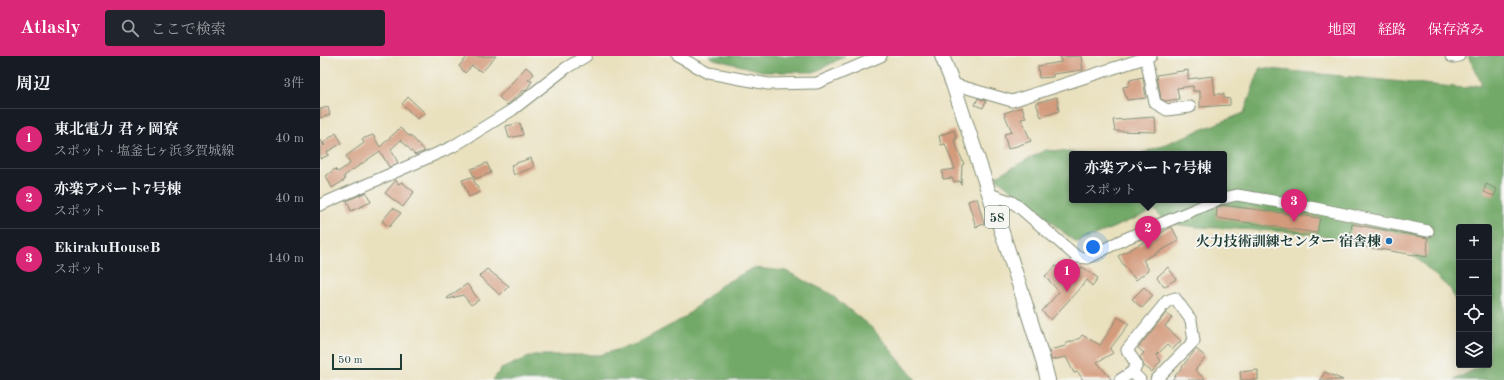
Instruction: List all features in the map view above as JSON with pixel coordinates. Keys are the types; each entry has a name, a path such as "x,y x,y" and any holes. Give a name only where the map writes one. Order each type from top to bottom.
{"main road":[{"name":"58","path":"942,56 953,84 1040,349 1048,380"}],"street":[{"path":"320,205 452,147 512,110 566,68 586,56"},
{"path":"677,56 709,73 768,84 817,83 882,56"},
{"path":"1452,56 1459,56"},
{"path":"953,84 1012,101 1149,57 1155,103 1167,110 1190,107"},
{"path":"989,194 1012,202 1077,257 1082,258 1088,258 1120,242 1210,203"},
{"path":"1227,197 1237,195 1315,208 1428,231"},
{"path":"1120,380 1136,376 1137,365 1127,350 1167,301 1175,298 1191,320 1194,341 1156,380"}],"green space":[{"path":"709,56 845,56 815,72 766,72 714,59"},
{"path":"1468,56 1504,56 1504,380 1454,380 1477,368 1492,368 1492,224 1456,224 1456,302 1451,290 1408,250 1295,232 1198,227 1164,223 1155,210 1077,243 995,177 1045,150 1069,152 1069,203 1227,203 1227,151 1148,151 1244,113 1260,68 1464,88 1482,84"},
{"path":"753,268 786,271 829,293 873,329 916,380 493,380 501,369 534,355 600,355 636,344 684,318 720,286"}],"building":[{"path":"468,56 496,56 482,72 472,66 465,73 459,66"},
{"path":"1081,56 1083,70 1053,74 1053,77 1039,78 1038,66 1061,62 1060,57"},
{"path":"526,67 534,74 528,80 532,81 526,91 524,90 507,105 499,97"},
{"path":"1188,70 1188,79 1213,76 1215,94 1224,94 1224,98 1230,99 1230,105 1200,107 1200,91 1193,91 1193,86 1177,88 1179,99 1165,101 1161,99 1157,75"},
{"path":"1143,77 1146,98 1127,100 1123,87 1128,86 1130,80"},
{"path":"408,97 425,113 417,119 402,104"},
{"path":"1057,97 1059,111 1041,117 1036,103"},
{"path":"978,98 986,101 983,108 975,105"},
{"path":"328,107 330,115 320,118 320,109"},
{"path":"1022,107 1026,118 1021,119 1031,141 1008,149 1004,134 1012,132 1004,113"},
{"path":"1155,117 1156,132 1115,131 1113,120"},
{"path":"520,123 523,135 509,138 506,126"},
{"path":"400,128 409,136 410,135 425,151 415,155 401,140 391,149 398,163 389,167 380,151 344,176 345,180 332,188 326,176 335,169 338,172 350,164 346,156 364,143 362,139 373,135 380,147"},
{"path":"954,130 957,139 954,140 964,164 962,165 961,185 960,181 954,182 952,178 943,179 942,171 955,169 945,144 941,145 939,136"},
{"path":"336,133 342,143 327,152 329,155 320,159 320,140 324,146 325,145 323,143"},
{"path":"531,158 534,167 514,175 511,165"},
{"path":"487,163 491,173 475,179 471,169"},
{"path":"472,177 480,192 469,197 462,180"},
{"path":"396,180 398,184 402,182 414,192 403,207 385,193"},
{"path":"1486,184 1497,189 1494,196 1484,192"},
{"path":"366,192 371,202 351,211 347,201"},
{"path":"977,198 984,224 976,227 968,201"},
{"path":"1222,205 1320,218 1317,233 1216,218 1217,208"},
{"path":"393,208 401,213 389,227 382,221"},
{"name":"火力技術訓練センター 宿舎棟","path":"1352,224 1428,238 1427,257 1349,244"},
{"path":"1172,227 1179,241 1143,260 1149,270 1136,280 1126,269 1118,256"},
{"path":"1056,266 1071,279 1082,267 1098,278 1092,286 1087,280 1051,320 1042,311 1059,292 1045,276"},
{"path":"1168,267 1176,279 1164,287 1157,277"},
{"path":"487,269 509,286 500,295 479,276"},
{"path":"467,284 479,300 471,305 463,295 447,298"},
{"path":"1144,287 1153,296 1142,308 1132,299"},
{"path":"1166,313 1172,318 1165,326 1181,341 1172,350 1167,345 1157,355 1161,361 1152,372 1144,366 1140,357 1144,353 1138,348"},
{"path":"1118,317 1129,324 1110,349 1113,353 1097,362 1112,380 1083,380 1078,372 1074,373 1066,357 1051,360 1049,350 1066,346 1065,344 1080,338 1082,335 1100,345"},
{"path":"1196,349 1206,357 1195,370 1206,380 1172,380"},
{"path":"1258,370 1258,380 1241,380 1240,372"},
{"path":"1325,372 1343,380 1320,380"}],"place":[{"name":"EkirakuHouseB","path":"1294,222"},
{"name":"火力技術訓練センター 宿舎棟","path":"1389,241"},
{"name":"亦楽アパート7号棟","path":"1148,249"},
{"name":"東北電力 君ヶ岡寮","path":"1067,292"}]}
